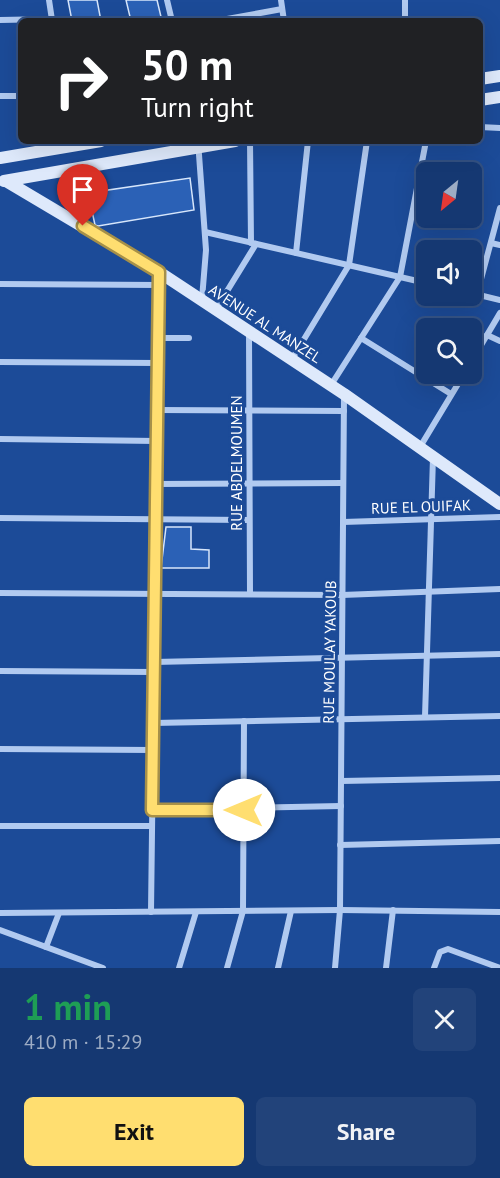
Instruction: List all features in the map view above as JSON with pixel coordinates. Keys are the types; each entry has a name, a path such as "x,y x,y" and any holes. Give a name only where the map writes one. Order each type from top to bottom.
{"street":[{"path":"49,0 52,18"},
{"path":"167,0 171,18"},
{"path":"281,0 284,18"},
{"path":"405,0 405,18"},
{"path":"232,18 282,9"},
{"path":"0,20 18,20"},
{"path":"483,79 500,76"},
{"path":"0,96 18,96"},
{"path":"483,100 500,97"},
{"path":"483,127 500,128"},
{"path":"0,158 69,144"},
{"path":"3,181 198,144 206,267 202,300"},
{"path":"215,309 253,243 250,144"},
{"path":"296,253 308,144"},
{"path":"291,359 350,265 367,144"},
{"path":"331,385 400,277 425,144"},
{"name":"AVENUE AL MANZEL","path":"3,181 159,278 202,300 331,385 500,504"},
{"path":"482,268 500,208"},
{"path":"205,232 416,281"},
{"path":"490,243 500,246"},
{"path":"0,284 159,278 151,912"},
{"path":"482,296 500,300"},
{"path":"482,343 500,313"},
{"name":"RUE ABDELMOUMEN","path":"249,331 250,594"},
{"path":"487,335 500,341"},
{"path":"158,338 189,338"},
{"path":"361,338 451,394"},
{"path":"0,362 158,363"},
{"path":"420,447 458,384"},
{"name":"RUE MOULAY YAKOUB","path":"335,968 340,910 344,394"},
{"path":"157,410 344,411"},
{"path":"0,440 157,441"},
{"path":"425,717 433,456"},
{"path":"156,484 343,483"},
{"name":"RUE EL OUIFAK","path":"343,522 500,517"},
{"path":"0,518 249,520"},
{"path":"0,593 342,595 500,590"},
{"path":"154,662 500,654"},
{"path":"0,671 154,672"},
{"path":"153,723 500,716"},
{"path":"227,968 243,911 244,721"},
{"path":"0,749 153,750"},
{"path":"341,781 500,778"},
{"path":"152,810 244,810 341,806"},
{"path":"0,826 152,826"},
{"path":"340,845 500,841"},
{"path":"0,913 340,910 500,912"},
{"path":"386,968 393,910"},
{"path":"278,968 291,911"},
{"path":"178,968 196,912"},
{"path":"46,947 59,913"},
{"path":"0,930 103,968"},
{"path":"434,968 440,952 448,949 500,968"}],"building":[{"path":"68,0 97,0 100,18 71,18"},
{"path":"126,0 157,0 161,18 130,18"},
{"path":"190,178 194,210 95,225 88,193"},
{"path":"166,527 191,527 191,549 209,550 209,568 161,568"}],"route":[{"path":"83,226 159,272 152,810 244,810"}]}
